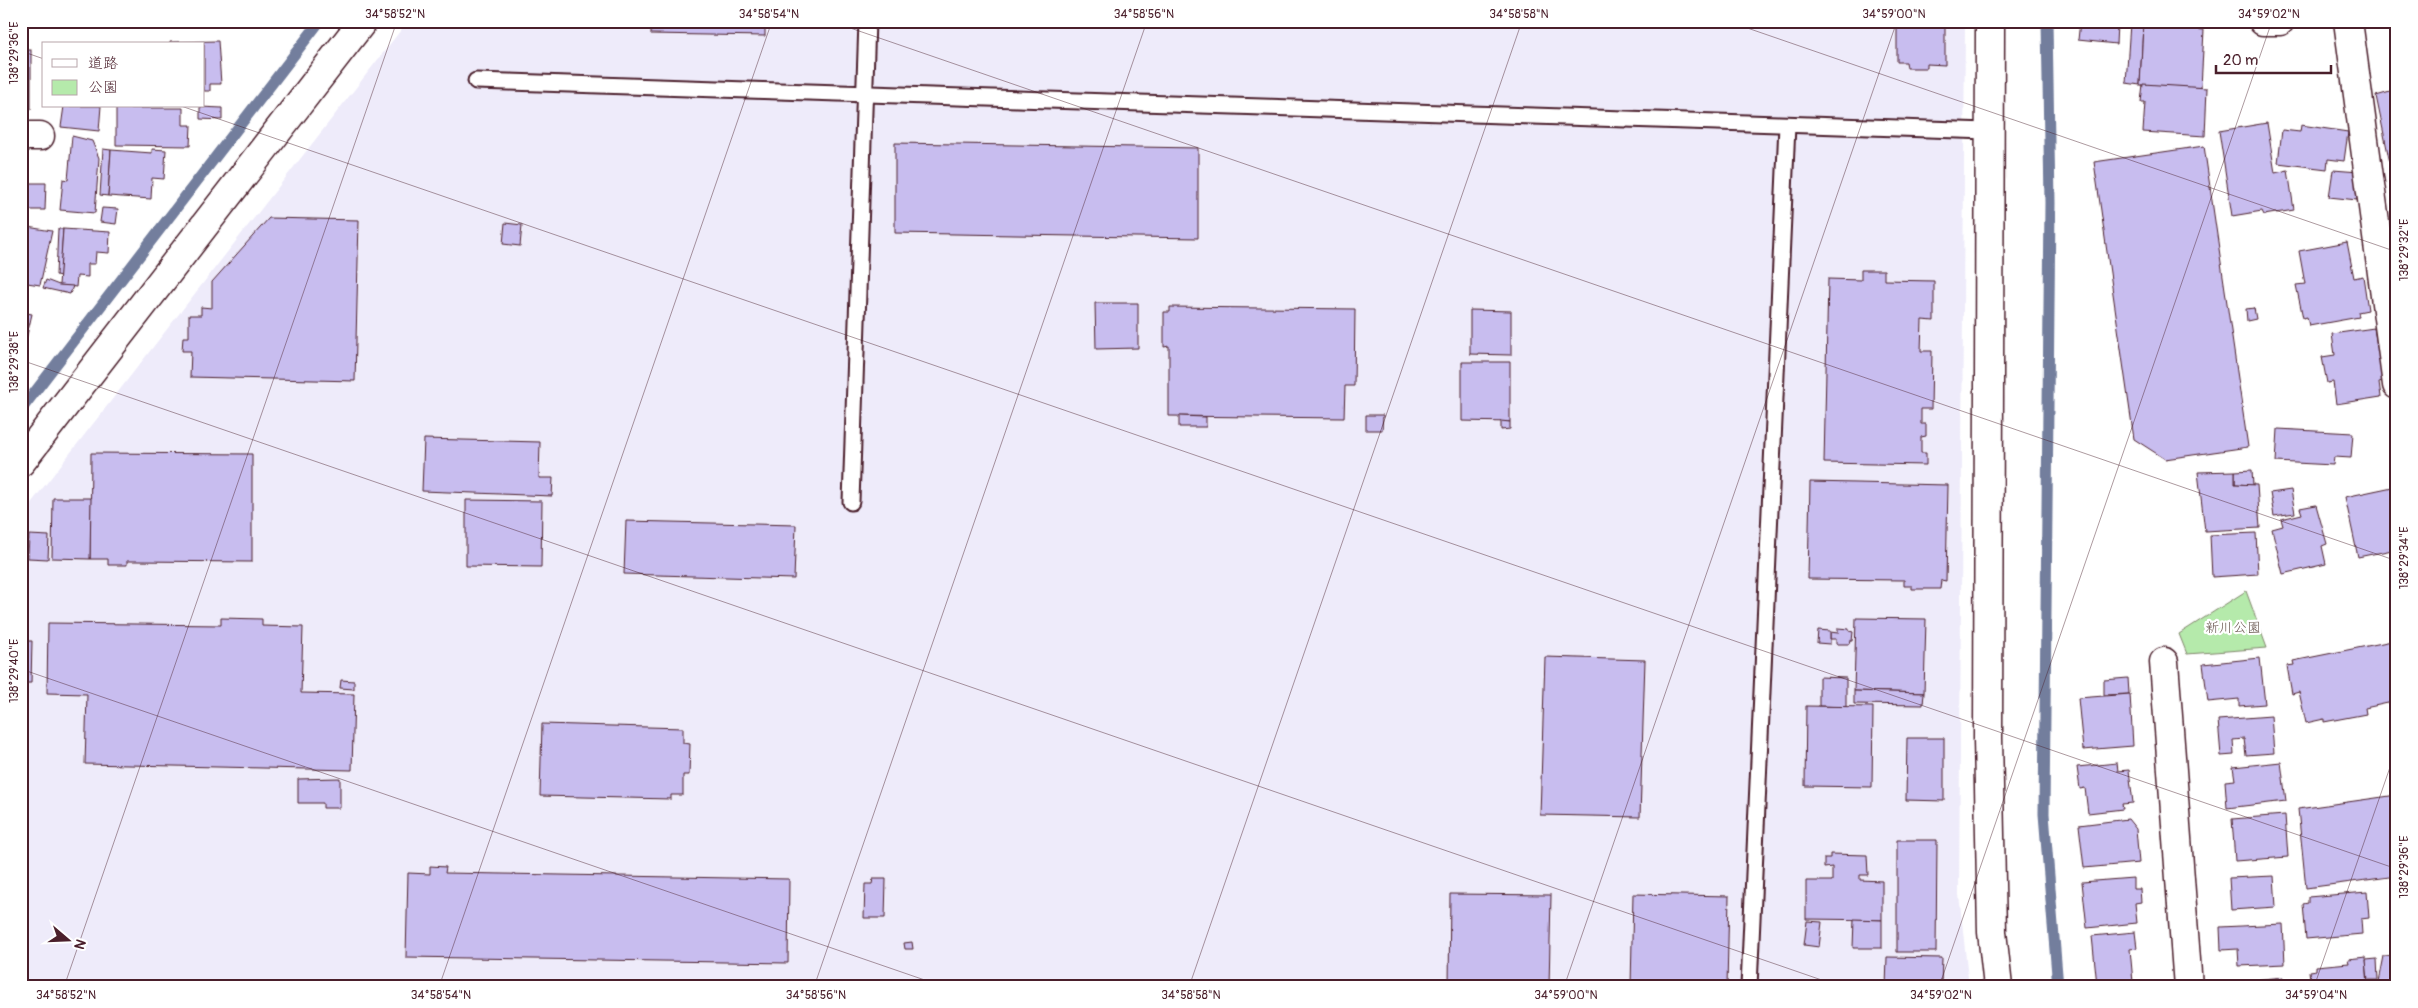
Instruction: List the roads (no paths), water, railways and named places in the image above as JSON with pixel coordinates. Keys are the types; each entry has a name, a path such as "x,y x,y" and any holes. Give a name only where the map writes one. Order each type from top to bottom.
{"street":[{"path":"21,462 363,21"},
{"path":"1990,21 1988,131 1988,738 1992,932 1998,987"},
{"path":"2263,21 2280,21"},
{"path":"2348,21 2397,385"},
{"path":"2164,662 2188,987"}],"lane":[{"path":"851,502 867,21"},
{"path":"476,81 1988,131"},
{"path":"1749,987 1787,125"}],"waterway":[{"path":"21,410 320,21"},
{"path":"2047,21 2050,203 2044,814 2058,987"}],"park label":[{"name":"新川公園","path":"2233,627"}]}
